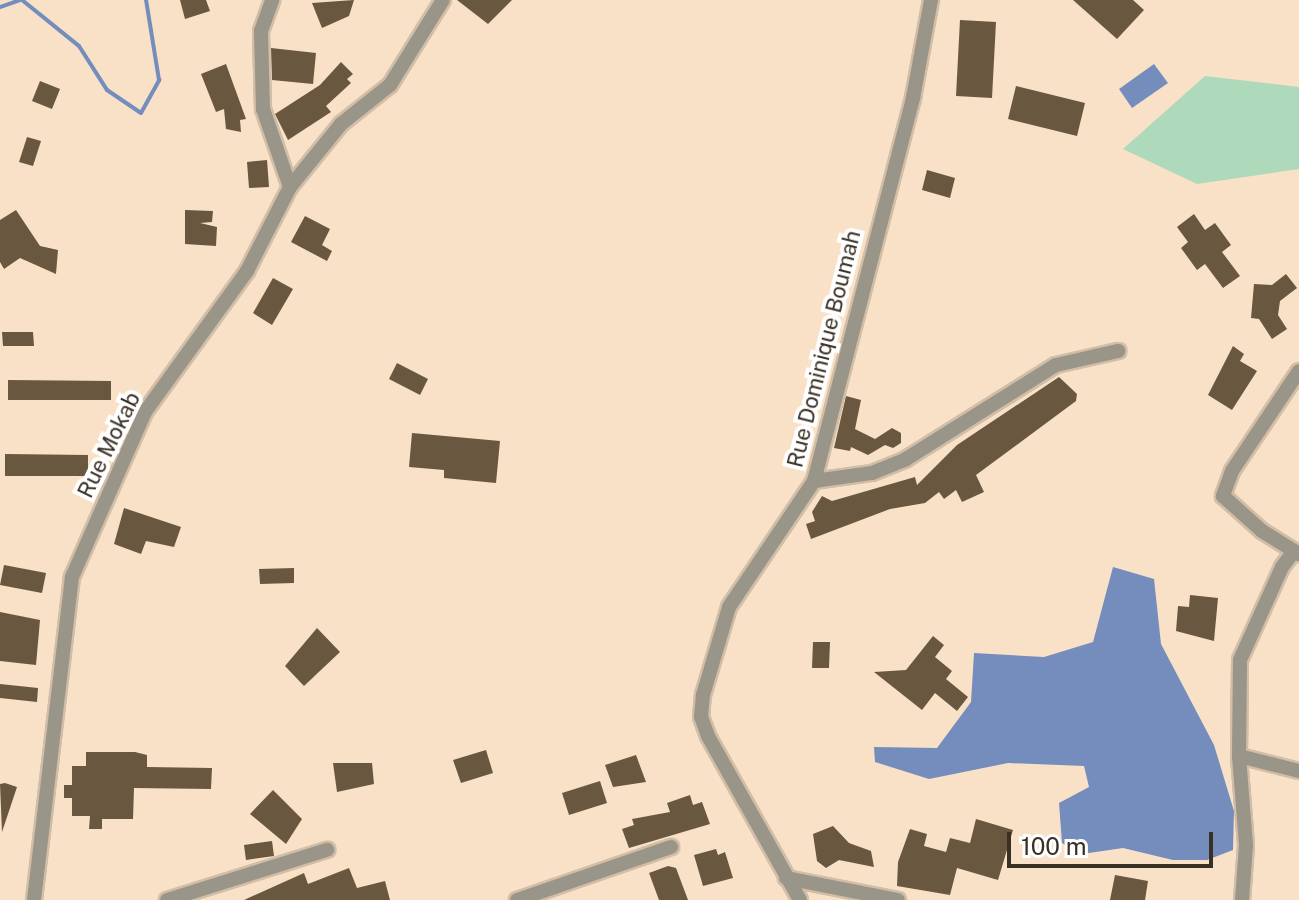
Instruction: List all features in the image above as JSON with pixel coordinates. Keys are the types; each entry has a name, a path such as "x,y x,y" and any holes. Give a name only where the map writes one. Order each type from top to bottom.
{"street":[{"path":"272,0 261,31 263,109 290,187"},
{"name":"Rue Mokab","path":"34,900 72,577 145,412 247,271 290,187 341,124 390,85 443,0"},
{"name":"Rue Dominique Boumah","path":"800,900 701,717 705,680 729,607 814,481 913,98 931,0"},
{"path":"814,481 872,473 906,459 1056,365 1118,351"},
{"path":"1242,900 1246,845 1239,756 1240,660 1282,567 1297,552 1225,504 1223,496 1232,471 1299,371"},
{"path":"1239,756 1299,771"},
{"path":"517,900 671,847"},
{"path":"167,900 327,850"},
{"path":"786,878 898,900"}],"green space":[{"path":"1205,76 1299,87 1299,169 1197,184 1123,149"}],"water":[{"path":"1154,64 1168,83 1132,108 1119,89"},
{"path":"1113,567 1154,579 1161,644 1214,745 1234,811 1233,850 1207,860 1173,860 1123,848 1082,854 1062,843 1059,803 1089,787 1084,766 1008,763 929,779 875,762 874,747 937,748 971,702 974,653 1044,657 1093,642"}],"building":[{"path":"180,0 206,0 210,11 185,19"},
{"path":"354,0 349,16 322,28 312,3"},
{"path":"457,0 512,0 488,24"},
{"path":"1073,0 1133,0 1144,10 1117,39"},
{"path":"960,20 996,22 992,98 956,96"},
{"path":"271,48 316,53 313,84 272,80"},
{"path":"341,62 353,74 347,79 351,83 326,106 331,112 288,140 275,114 320,85"},
{"path":"226,64 246,119 240,120 241,132 226,129 224,109 216,112 201,74"},
{"path":"40,81 60,89 52,109 32,101"},
{"path":"1016,86 1085,103 1077,136 1008,119"},
{"path":"27,137 41,141 33,166 19,162"},
{"path":"267,160 269,187 249,188 247,162"},
{"path":"927,170 955,178 950,198 922,190"},
{"path":"16,210 40,246 58,250 56,274 20,258 4,269 0,262 0,220"},
{"path":"185,210 213,211 212,222 200,223 217,227 216,246 185,244"},
{"path":"1194,214 1205,230 1215,223 1231,245 1222,252 1240,276 1223,288 1205,264 1197,270 1181,248 1188,242 1177,227"},
{"path":"305,216 330,229 322,245 332,251 327,261 291,242"},
{"path":"1286,274 1297,288 1280,301 1278,315 1287,329 1272,339 1259,319 1251,318 1254,284 1272,285"},
{"path":"273,278 293,289 272,325 253,313"},
{"path":"2,332 33,332 34,346 3,346"},
{"path":"1233,346 1244,354 1240,361 1257,371 1232,410 1208,395"},
{"path":"397,363 428,379 420,395 389,379"},
{"path":"1059,377 1077,394 1076,401 976,475 984,492 962,502 956,490 944,499 939,492 925,503 890,509 811,539 806,524 815,521 812,512 822,496 832,501 915,477 917,485 957,445"},
{"path":"8,380 111,381 111,400 8,400"},
{"path":"846,396 861,400 855,429 875,439 892,428 901,433 901,443 893,448 885,445 868,455 851,447 850,451 834,448"},
{"path":"412,433 500,441 496,483 444,478 444,470 409,467"},
{"path":"5,454 88,455 88,476 5,476"},
{"path":"124,508 181,527 174,547 146,541 141,554 114,544"},
{"path":"4,565 46,573 42,593 0,585"},
{"path":"294,568 294,583 260,584 259,569"},
{"path":"1190,595 1218,598 1214,641 1176,631 1178,606 1189,607"},
{"path":"0,612 40,620 36,665 0,661"},
{"path":"317,628 340,652 304,686 285,666"},
{"path":"933,636 944,645 935,657 952,671 946,679 968,697 957,711 935,693 922,710 874,672 906,670"},
{"path":"813,642 830,642 829,668 812,668"},
{"path":"0,684 38,688 37,702 0,698"},
{"path":"486,750 493,773 461,783 453,760"},
{"path":"86,752 135,752 147,755 147,767 212,768 211,789 134,788 133,819 102,819 102,829 89,829 90,816 72,816 72,798 64,798 64,785 72,785 72,766 86,766"},
{"path":"636,755 646,782 613,787 605,765"},
{"path":"333,763 372,763 374,784 337,792"},
{"path":"600,781 607,803 569,815 562,793"},
{"path":"0,784 17,787 2,832"},
{"path":"273,790 302,819 286,844 250,814"},
{"path":"690,795 693,805 702,802 710,824 629,848 622,829 634,825 632,819 670,812 667,803"},
{"path":"976,819 1013,830 998,880 957,868 950,895 897,886 898,862 910,829 927,834 924,846 946,852 950,838 970,843"},
{"path":"833,826 849,843 871,851 874,867 839,860 826,868 817,861 813,834"},
{"path":"272,841 274,856 246,860 244,845"},
{"path":"716,849 718,855 725,852 733,878 703,886 694,855"},
{"path":"668,866 676,868 688,900 659,900 649,873"},
{"path":"349,868 357,888 385,881 390,900 244,900 304,873 308,884"},
{"path":"1115,875 1148,881 1145,900 1110,900"}],"waterway":[{"path":"0,7 20,0"},
{"path":"22,0 79,46 107,90 141,113 159,80 146,0"}]}
